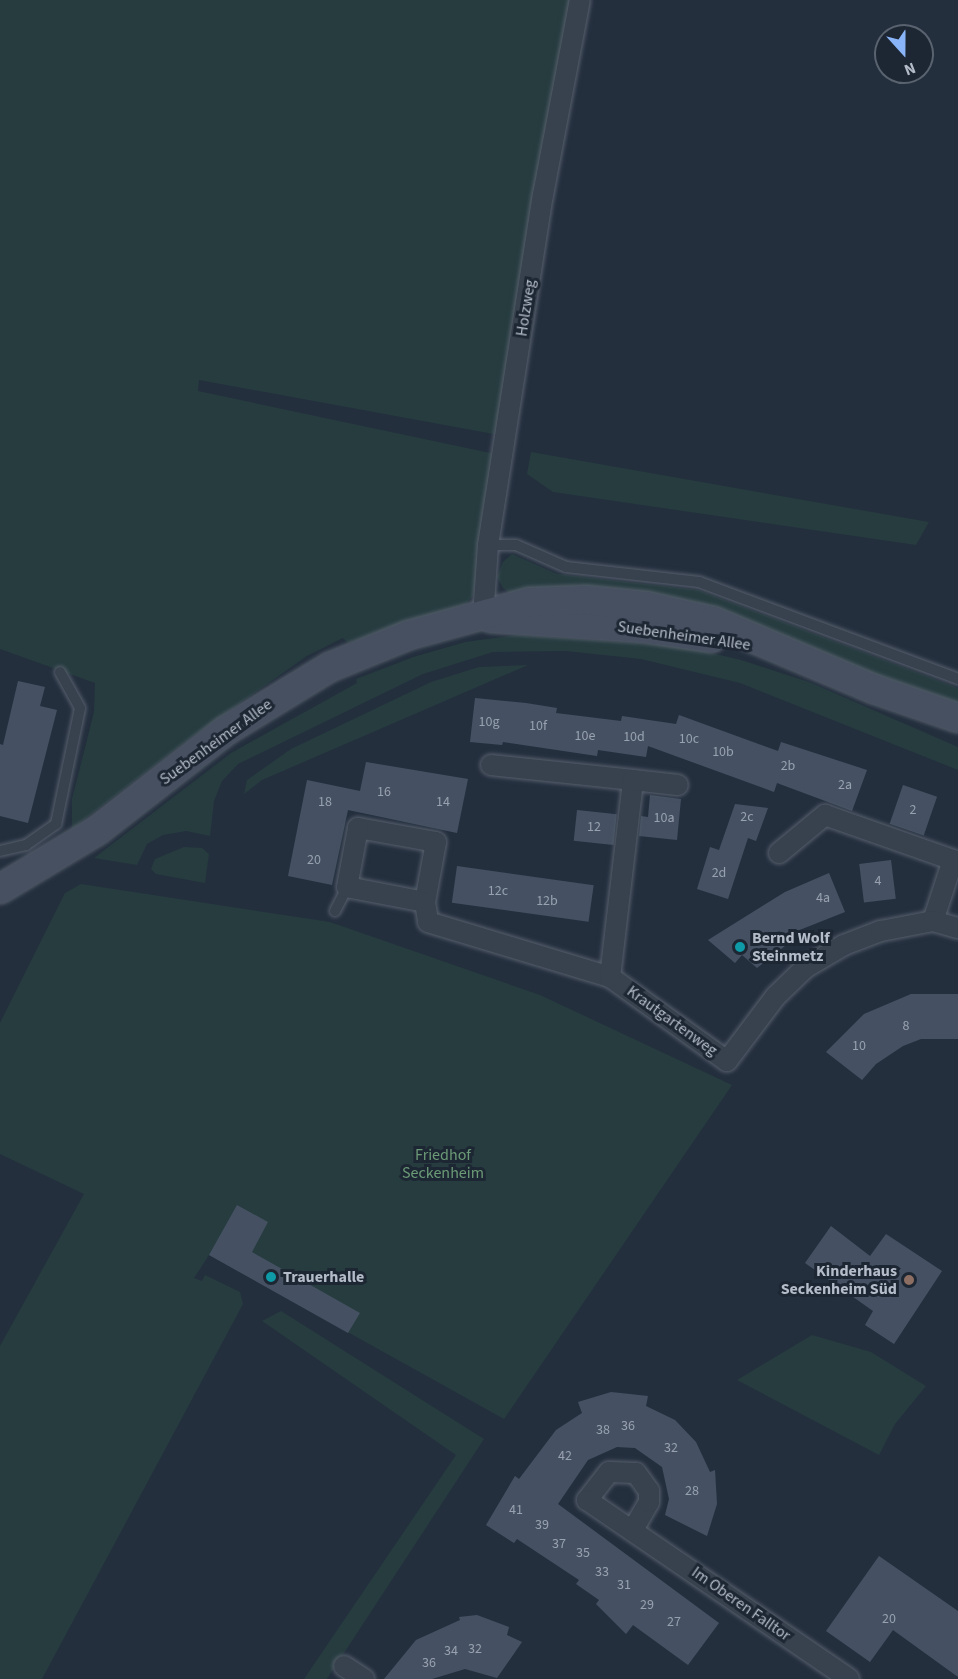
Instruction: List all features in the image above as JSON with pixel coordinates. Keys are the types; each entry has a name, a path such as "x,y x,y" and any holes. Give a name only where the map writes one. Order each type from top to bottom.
{"main road":[{"name":"Suebenheimer Allee","path":"0,889 98,830 225,731 321,672 409,635 483,617 530,624 642,628 777,651 874,689 958,718"},
{"name":"Suebenheimer Allee","path":"874,689 958,733"}],"street":[{"name":"Holzweg","path":"483,617 488,545 543,195 580,0"},
{"path":"491,765 678,785"},
{"name":"Krautgartenweg","path":"610,976 633,780"},
{"path":"779,853 825,815 953,860 933,921"},
{"path":"358,828 436,842 425,902 347,887 358,828"},
{"name":"Krautgartenweg","path":"425,902 428,922 610,976 727,1061 776,996 805,968 872,935 933,921 958,928"},
{"name":"Im Oberen Falltor","path":"634,1528 849,1679"},
{"path":"344,1666 364,1679"}],"lane":[{"path":"488,545 516,545 566,567 699,582 958,679"},
{"path":"0,851 26,845 56,824 80,708 60,672"},
{"path":"335,911 347,887"}],"green space":[{"path":"0,0 574,0 499,435 199,380 198,391 495,454 473,596 466,604 348,643 343,638 307,656 192,737 72,829 72,799 94,712 95,683 0,649"},
{"path":"531,452 929,522 916,545 553,492 527,474"},
{"path":"512,554 557,574 698,590 958,688 958,712 798,646 517,599 503,588 497,577 503,562"},
{"path":"517,635 681,646 741,660 809,682 958,747 958,770 740,683 641,659 566,651 493,652 423,674 238,764 222,781 214,801 210,836 186,831 163,835 147,844 137,865 94,858 231,753 357,683 356,679 413,657 465,642"},
{"path":"528,665 262,780 244,794 247,780 291,749 431,682 479,667"},
{"path":"184,847 202,848 209,854 205,883 156,874 151,869 155,859"},
{"name":"Friedhof Seckenheim","path":"81,884 330,922 540,995 732,1085 504,1419 209,1255 194,1278 202,1281 205,1275 240,1292 243,1304 42,1679 0,1679 0,1346 84,1194 0,1154 0,1023 65,893"},
{"path":"281,1311 484,1439 327,1679 304,1679 456,1455 262,1321"},
{"path":"812,1335 871,1352 926,1386 895,1424 879,1455 737,1380"}],"building":[{"path":"18,681 45,687 40,706 57,710 28,823 0,816 0,744 3,745"},
{"path":"475,698 526,703 557,708 556,713 621,721 622,716 676,724 679,715 778,751 781,742 867,770 852,811 777,783 774,792 648,746 646,757 598,750 597,756 503,742 502,745 470,742"},
{"path":"366,762 468,779 457,833 348,810 332,885 288,876 307,780 360,791"},
{"path":"903,785 937,797 924,835 890,824"},
{"path":"650,795 681,799 677,840 639,836 641,816 648,817"},
{"path":"735,804 768,808 756,841 748,838 728,899 697,889 710,847 719,850"},
{"path":"577,810 617,814 614,845 574,841"},
{"path":"891,860 896,899 864,903 859,864"},
{"path":"457,866 594,885 589,922 452,903"},
{"path":"829,873 845,912 797,931 799,935 757,968 742,955 735,963 708,940 785,892"},
{"path":"911,994 958,994 958,1039 921,1039 903,1046 876,1064 862,1080 826,1052 864,1014"},
{"name":"Trauerhalle","path":"237,1205 268,1222 252,1252 360,1313 348,1333 209,1255"},
{"name":"Kinderhaus Seckenheim Süd","path":"831,1226 870,1256 886,1234 942,1271 894,1344 865,1325 873,1311 805,1263"},
{"path":"611,1392 648,1396 646,1406 675,1420 696,1442 710,1472 715,1470 717,1504 707,1536 665,1515 669,1499 662,1467 635,1448 617,1447 588,1460 558,1504 719,1623 688,1665 633,1625 626,1634 596,1604 599,1600 576,1584 579,1580 517,1539 514,1543 486,1525 515,1476 519,1479 556,1430 582,1413 578,1402"},
{"path":"879,1556 958,1611 958,1677 893,1630 870,1662 826,1631"},
{"path":"477,1615 509,1627 507,1635 522,1642 497,1678 465,1669 432,1679 384,1679 416,1640 460,1620 459,1617"}],"place":[{"name":"Bernd Wolf Steinmetz","path":"740,947"},
{"name":"Trauerhalle","path":"271,1277"},
{"name":"Kinderhaus Seckenheim Süd","path":"909,1280"}]}
